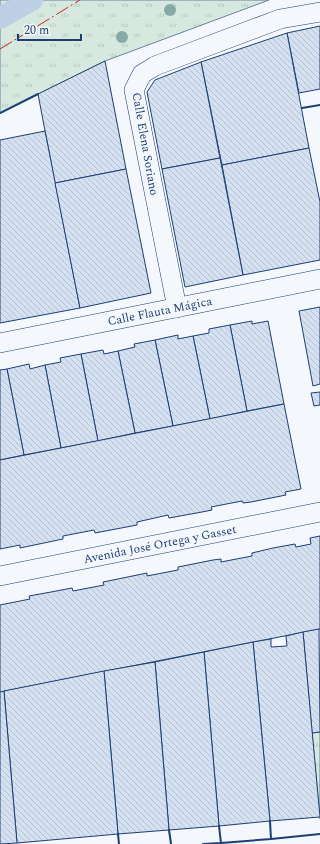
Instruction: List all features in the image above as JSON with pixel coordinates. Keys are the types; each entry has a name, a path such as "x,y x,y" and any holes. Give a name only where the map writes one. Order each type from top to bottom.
{"street":[{"name":"Calle Elena Soriano","path":"177,308 134,90 142,74 155,66 280,19 320,12"},
{"name":"Calle Flauta Mágica","path":"0,343 320,279"},
{"name":"Avenida José Ortega y Gasset","path":"0,576 320,512"}],"green space":[{"path":"0,0 269,0 105,61 0,113"},
{"path":"320,732 320,819 312,733"}],"building":[{"path":"320,26 320,89 299,93 287,33"},
{"path":"287,33 309,148 222,165 201,62"},
{"path":"105,61 126,169 55,183 38,94"},
{"path":"201,62 220,158 162,169 147,92 155,80"},
{"path":"45,131 80,308 0,323 0,140"},
{"path":"309,148 320,202 320,260 243,275 222,165"},
{"path":"220,158 243,275 185,287 162,169"},
{"path":"126,169 151,293 80,308 55,183"},
{"path":"320,307 320,384 313,386 299,311"},
{"path":"252,321 252,324 268,321 284,404 247,411 230,325"},
{"path":"230,325 247,411 210,419 193,336 209,333 209,329"},
{"path":"178,335 178,339 193,336 210,419 173,426 155,340"},
{"path":"155,340 173,426 135,433 118,351 135,347 134,344"},
{"path":"103,350 104,354 118,351 135,433 98,441 81,354"},
{"path":"81,354 98,441 61,448 45,365 61,362 60,358"},
{"path":"29,364 30,369 45,365 61,448 24,455 7,369"},
{"path":"7,369 24,455 0,460 0,370"},
{"path":"320,392 320,405 314,406 311,393"},
{"path":"284,404 301,489 285,492 286,495 251,502 243,503 242,501 211,507 212,510 202,512 169,518 168,515 137,522 137,525 95,533 94,530 63,536 63,539 20,548 20,545 0,549 0,460"},
{"path":"320,536 320,629 0,692 0,605 30,599 29,596 72,588 73,591 104,585 103,582 147,573 147,576 178,570 178,567 213,560 221,559 221,562 252,556 252,553 273,548 295,544 296,547 311,544 310,538"},
{"path":"319,629 320,732 312,733 303,632"},
{"path":"303,632 320,817 270,821 253,642 271,639 271,647 287,646 286,636"},
{"path":"253,642 270,821 219,826 204,652"},
{"path":"204,652 219,826 169,830 155,662"},
{"path":"155,662 169,830 118,834 104,671"},
{"path":"104,671 118,834 17,843 4,691"},
{"path":"4,691 17,843 0,844 0,692"}],"waterway":[{"path":"0,18 32,0"}],"wall":[{"path":"0,113 38,94"},
{"path":"302,108 320,105"},
{"path":"221,843 271,839 270,821"},
{"path":"203,844 221,843 219,826"},
{"path":"169,830 171,844"},
{"path":"118,834 119,844"},
{"path":"271,839 320,834"}],"power":[{"path":"0,49 80,0"}]}
